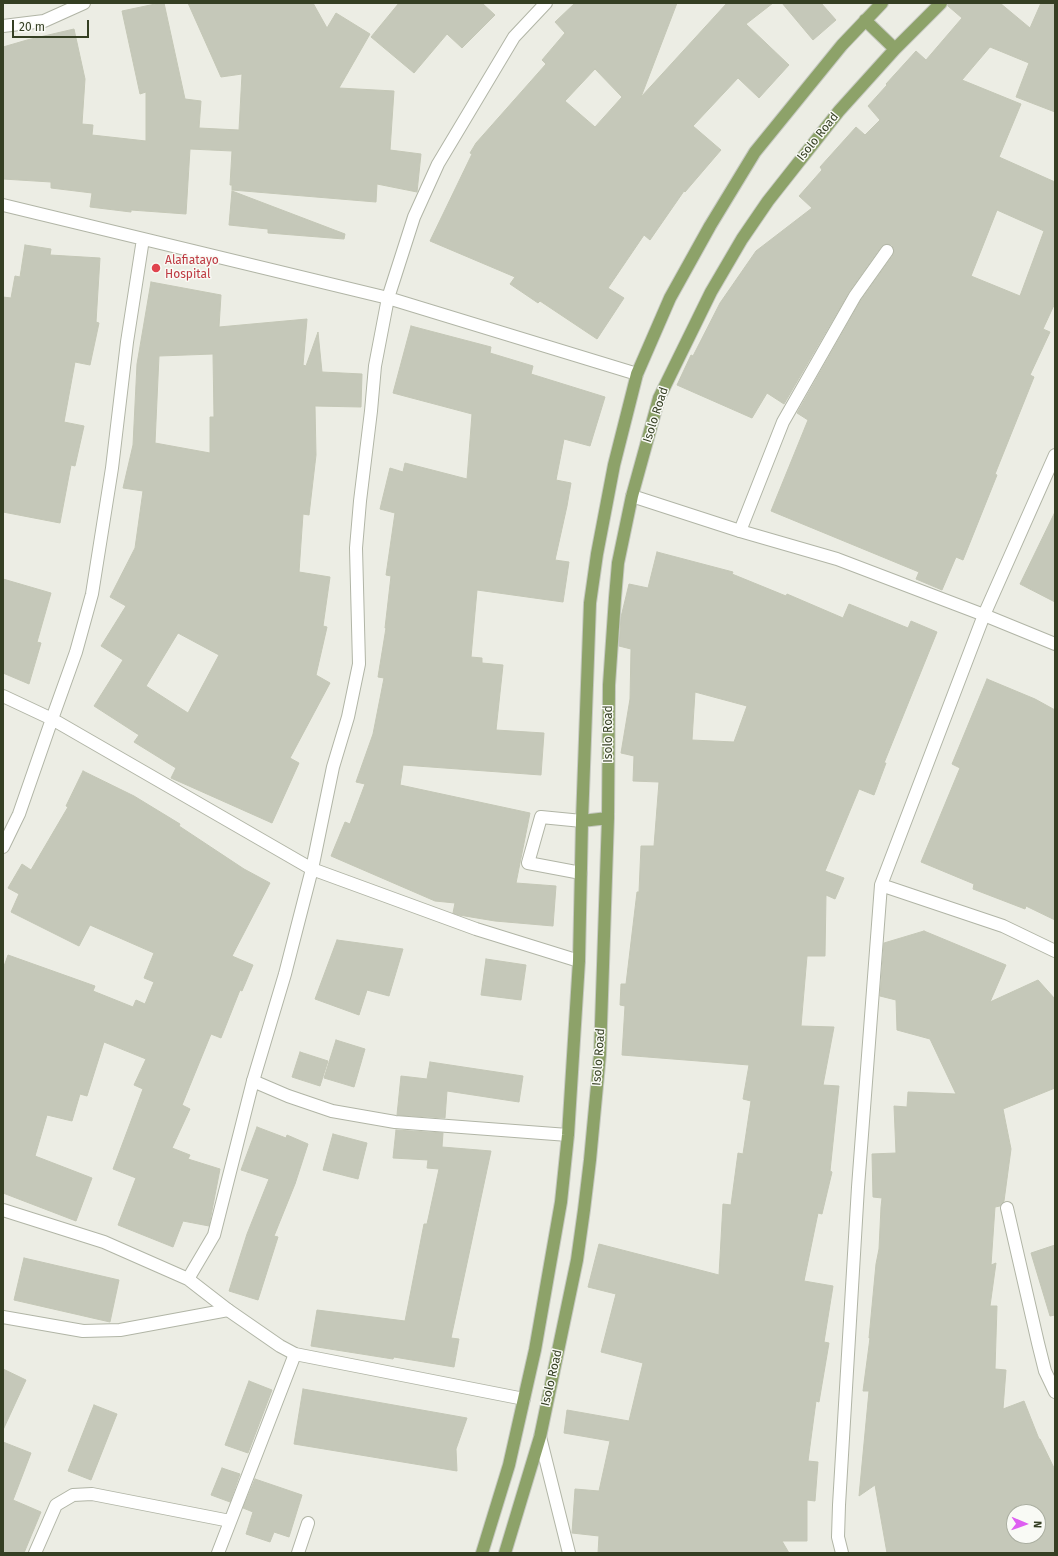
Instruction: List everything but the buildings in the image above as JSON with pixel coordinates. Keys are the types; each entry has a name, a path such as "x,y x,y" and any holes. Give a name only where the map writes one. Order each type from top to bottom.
{"main road":[{"name":"Isolo Road","path":"482,1553 509,1465 524,1399 535,1350 558,1217 568,1135 579,961 582,821 590,603 597,554 614,464 637,374 670,298 710,226 755,152 842,45 882,3"},
{"name":"Isolo Road","path":"505,1553 540,1437 576,1260 590,1160 600,1054 608,818 609,685 618,563 632,496 659,398 711,292 742,239 786,176 839,111 895,49 941,3"},
{"path":"866,20 895,49"},
{"path":"582,821 608,818"}],"street":[{"path":"3,26 44,20 84,3"},
{"path":"188,1279 214,1235 253,1081 285,974 312,869 333,767 348,718 359,664 356,548 360,501 371,411 374,366 388,298 414,218 438,164 514,37 546,3"},
{"path":"3,205 388,298 637,374"},
{"path":"3,847 19,814 76,652 92,594 112,468 127,342 143,239"},
{"path":"740,531 783,422 855,296 887,251"},
{"path":"842,1553 838,1536 840,1489 858,1187 881,885 984,615 1055,455"},
{"path":"632,496 740,531 837,560 984,615 1055,644"},
{"path":"3,696 52,720 312,869 476,929 579,961"},
{"path":"581,873 528,863 541,817 582,821"},
{"path":"881,885 1003,926 1055,951"},
{"path":"253,1081 288,1096 332,1111 395,1122 568,1135"},
{"path":"1007,1208 1045,1371 1055,1392"},
{"path":"3,1210 104,1242 188,1279 228,1310 294,1354 524,1399"},
{"path":"3,1317 83,1331 120,1330 228,1310"},
{"path":"218,1553 294,1354"},
{"path":"540,1437 569,1553"},
{"path":"35,1553 56,1504 73,1495 92,1494 230,1521"},
{"path":"298,1553 308,1523"}],"place":[{"name":"Alafiatayo Hospital","path":"156,268"}]}
